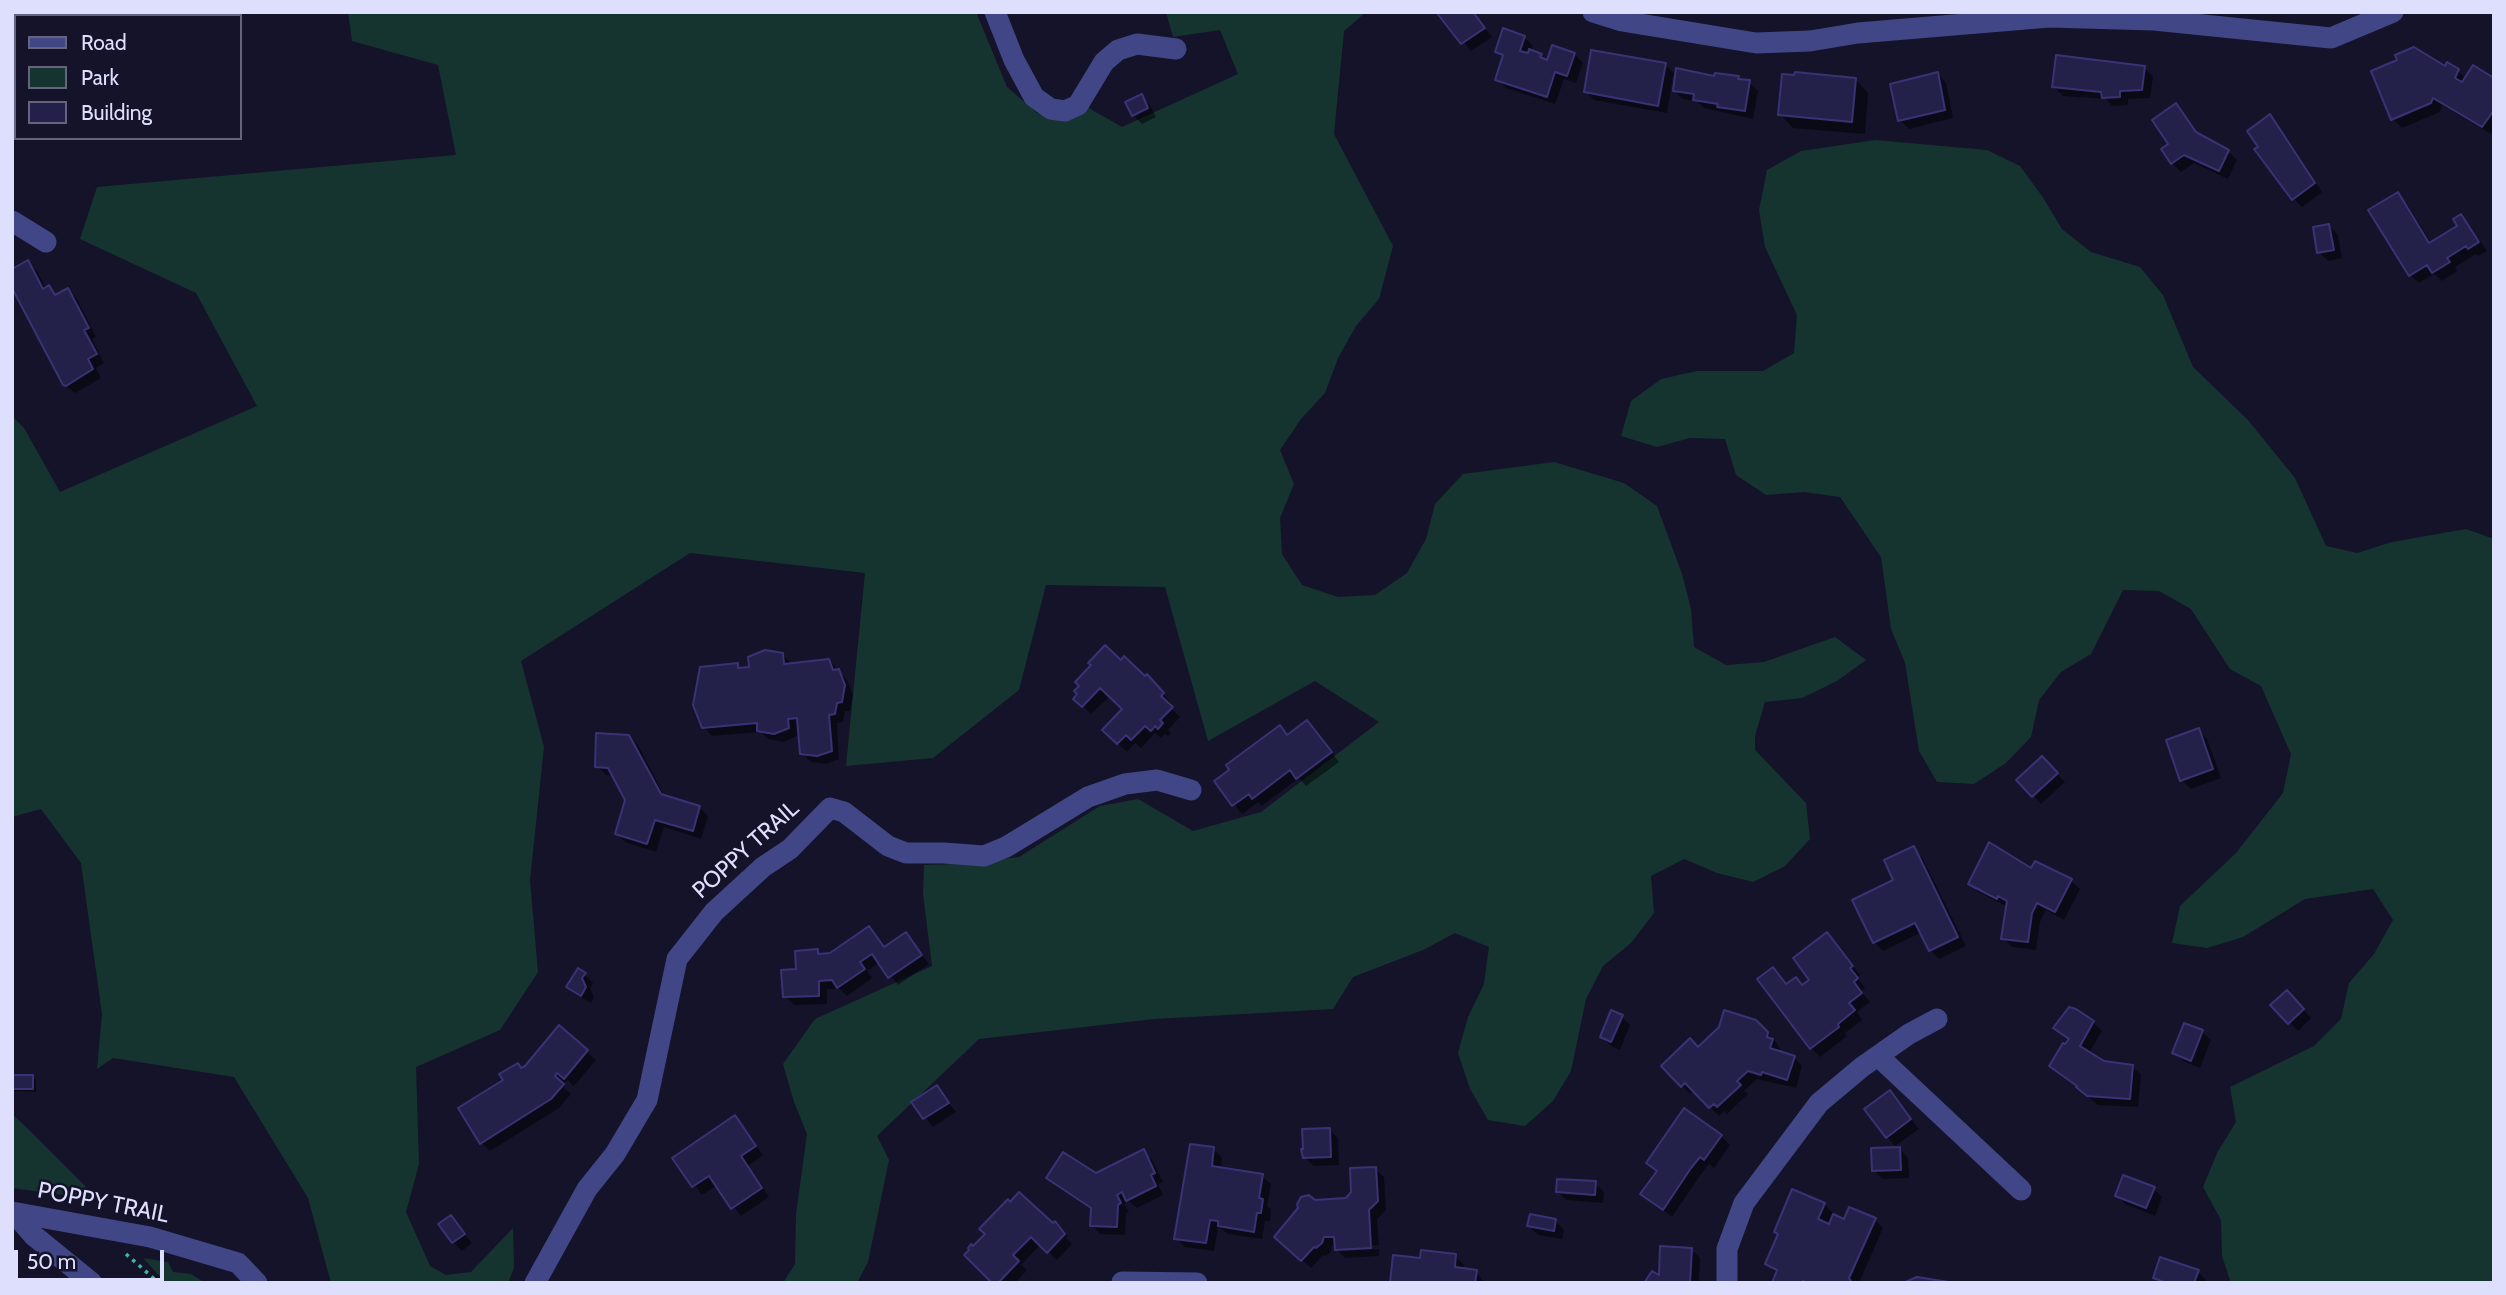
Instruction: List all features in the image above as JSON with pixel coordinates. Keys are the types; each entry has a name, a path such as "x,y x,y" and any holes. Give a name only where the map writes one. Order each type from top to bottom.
{"street":[{"path":"995,12 1014,60 1034,97 1051,108 1065,111 1078,105 1104,62 1118,50 1137,44 1176,48"},
{"path":"1592,12 1639,18 1756,43 1810,41 1858,33 2049,17 2154,20 2331,38 2393,12"},
{"path":"12,221 46,242"},
{"name":"POPPY TRAIL","path":"535,1283 587,1189 615,1154 647,1100 677,959 714,912 762,867 790,849 830,808 844,812 888,846 906,853 984,856 1006,847 1088,797 1125,784 1157,780 1191,790"},
{"path":"1727,1283 1727,1249 1744,1203 1819,1103 1878,1056 1909,1034 1937,1019"},
{"path":"1878,1056 2021,1190"},
{"path":"13,1213 33,1234 92,1283"},
{"name":"POPPY TRAIL","path":"13,1213 150,1237 238,1264 257,1283"},
{"path":"1122,1282 1197,1283"}],"green space":[{"path":"348,12 976,12 1007,87 1037,113 1075,116 1087,107 1122,127 1238,74 1220,30 1173,37 1166,12 1366,12 1344,31 1334,134 1393,246 1379,299 1356,326 1338,358 1325,393 1301,419 1280,450 1294,484 1280,518 1282,554 1302,585 1338,597 1375,595 1407,573 1426,539 1435,504 1463,474 1554,462 1624,483 1657,506 1682,574 1691,609 1694,647 1726,665 1764,662 1835,637 1866,660 1837,681 1802,698 1765,702 1755,736 1755,750 1806,803 1810,839 1785,866 1753,882 1717,873 1684,859 1651,876 1654,913 1631,943 1603,966 1586,999 1571,1071 1553,1101 1525,1126 1488,1120 1470,1089 1458,1053 1468,1017 1484,984 1489,947 1455,933 1423,950 1353,977 1333,1009 1154,1019 979,1039 877,1136 889,1160 868,1262 857,1283 783,1283 795,1264 796,1214 807,1134 783,1064 815,1019 932,966 923,894 924,865 1019,857 1100,806 1138,799 1193,831 1261,812 1379,722 1315,681 1208,741 1165,587 1046,585 1019,690 933,758 846,766 865,573 690,553 521,661 544,747 530,880 538,972 500,1030 416,1067 419,1164 406,1212 430,1266 446,1275 471,1272 513,1228 514,1268 508,1283 331,1283 308,1198 234,1077 113,1058 97,1069 102,1014 81,863 41,809 12,817 12,416 24,428 60,492 257,406 196,293 80,239 97,187 456,155 438,65 352,41"},
{"path":"1875,140 1987,150 2020,166 2062,229 2091,252 2140,267 2163,295 2193,367 2248,420 2295,478 2326,546 2357,553 2392,542 2466,529 2494,539 2494,1283 2231,1283 2222,1256 2221,1220 2203,1187 2217,1153 2236,1122 2230,1087 2314,1046 2341,1019 2349,983 2374,954 2393,920 2373,889 2305,899 2243,937 2207,948 2172,943 2180,906 2236,853 2283,793 2291,754 2261,686 2230,669 2191,609 2159,591 2123,590 2091,654 2061,672 2039,700 2031,737 2006,763 1974,784 1937,782 1919,751 1905,663 1891,629 1881,557 1840,497 1804,492 1766,495 1736,475 1725,439 1690,438 1657,447 1621,436 1631,401 1661,379 1697,371 1763,371 1794,353 1797,315 1765,247 1759,210 1767,170 1801,151"},
{"path":"12,1114 26,1127 99,1200 12,1188"},
{"path":"143,1258 168,1262 173,1272 191,1274 205,1283 166,1283"}],"building":[{"path":"1436,12 1473,12 1485,28 1461,44"},
{"path":"1503,28 1525,36 1520,51 1528,53 1529,49 1542,54 1540,57 1547,60 1552,45 1575,53 1567,76 1555,72 1547,97 1495,80 1503,55 1495,52"},
{"path":"2414,47 2445,66 2447,62 2459,69 2455,78 2462,82 2473,65 2494,78 2494,110 2482,127 2433,98 2431,103 2391,120 2371,71 2397,60 2395,55"},
{"path":"1591,50 1666,63 1658,106 1584,92"},
{"path":"2056,55 2145,66 2142,90 2120,91 2120,97 2102,98 2101,92 2052,87"},
{"path":"1676,68 1714,76 1715,73 1739,76 1738,79 1750,80 1745,111 1717,107 1718,104 1693,100 1694,94 1673,91"},
{"path":"1795,72 1856,78 1852,122 1778,115 1782,74 1794,75"},
{"path":"1938,72 1945,110 1898,121 1890,84"},
{"path":"1142,94 1148,108 1132,116 1125,102"},
{"path":"2176,103 2196,132 2229,150 2219,171 2184,155 2171,164 2161,149 2168,144 2152,120"},
{"path":"2270,114 2315,183 2292,200 2254,149 2258,147 2247,131"},
{"path":"2398,192 2429,243 2457,226 2453,219 2461,214 2479,242 2468,249 2466,246 2447,258 2450,262 2432,273 2427,265 2409,276 2368,210"},
{"path":"2329,224 2334,250 2317,253 2313,227"},
{"path":"28,260 43,289 49,285 55,295 68,288 89,328 84,330 97,354 88,359 93,369 66,386 63,385 12,288 12,269"},
{"path":"1105,645 1121,660 1124,656 1145,676 1147,674 1164,693 1161,696 1173,707 1160,720 1163,723 1158,729 1155,726 1151,731 1145,726 1131,740 1126,735 1117,744 1102,730 1122,709 1100,688 1082,707 1073,699 1077,694 1074,691 1079,686 1075,682"},
{"path":"765,650 783,653 784,664 829,659 833,670 839,669 845,685 842,702 837,703 835,714 829,715 832,751 817,756 800,754 797,718 788,719 789,728 774,734 757,731 757,723 702,728 693,705 700,667 738,663 738,668 749,667 748,657"},
{"path":"1307,720 1332,752 1296,779 1290,770 1252,799 1249,794 1232,806 1214,781 1229,770 1226,765 1280,725 1287,735"},
{"path":"2199,728 2213,769 2180,781 2166,740"},
{"path":"596,733 629,735 661,794 700,806 693,831 655,820 647,844 615,834 625,800 608,768 595,767"},
{"path":"2042,756 2058,773 2032,797 2016,780"},
{"path":"1989,842 2031,868 2035,861 2072,879 2055,912 2037,903 2032,913 2028,942 2001,939 2007,901 1998,896 1997,899 1968,884"},
{"path":"1914,846 1958,937 1929,951 1915,923 1873,943 1852,900 1893,880 1884,860"},
{"path":"869,926 884,947 906,932 922,955 888,978 872,954 860,962 865,969 837,988 832,980 819,981 819,996 783,997 781,970 796,969 795,951 818,949 818,954 830,953"},
{"path":"1827,932 1853,966 1850,968 1858,978 1854,982 1862,993 1849,1003 1855,1010 1838,1024 1839,1027 1810,1049 1757,979 1773,967 1786,984 1796,977 1802,985 1809,980 1793,958"},
{"path":"578,968 586,973 582,978 586,987 581,996 566,987"},
{"path":"2287,990 2304,1009 2288,1024 2270,1005"},
{"path":"2069,1007 2094,1021 2080,1046 2104,1061 2133,1065 2130,1099 2087,1096 2049,1066 2063,1043 2069,1039 2053,1028"},
{"path":"1611,1010 1623,1015 1611,1042 1600,1037"},
{"path":"1724,1010 1756,1020 1768,1032 1767,1037 1773,1039 1770,1048 1795,1056 1787,1080 1762,1072 1761,1075 1748,1071 1737,1081 1741,1085 1717,1107 1714,1104 1709,1108 1685,1083 1681,1087 1661,1066 1690,1038 1698,1047 1719,1027"},
{"path":"2184,1023 2203,1030 2191,1061 2172,1053"},
{"path":"559,1025 588,1050 564,1079 557,1073 555,1076 564,1084 551,1099 480,1144 458,1108 503,1080 499,1074 518,1063 521,1068 525,1066"},
{"path":"12,1075 33,1075 33,1089 12,1089"},
{"path":"937,1085 949,1103 923,1119 911,1102"},
{"path":"1890,1090 1911,1119 1886,1138 1864,1109"},
{"path":"1684,1108 1722,1135 1704,1160 1700,1157 1691,1168 1663,1210 1640,1194 1657,1171 1646,1163"},
{"path":"735,1115 756,1146 741,1156 762,1188 731,1209 709,1176 692,1187 672,1158"},
{"path":"1330,1128 1331,1157 1303,1158 1302,1129"},
{"path":"1190,1144 1214,1147 1212,1166 1263,1174 1259,1198 1263,1199 1261,1213 1257,1213 1254,1232 1218,1226 1218,1221 1210,1220 1206,1243 1174,1239"},
{"path":"1900,1147 1901,1170 1872,1171 1871,1148"},
{"path":"1144,1149 1155,1173 1151,1175 1156,1186 1126,1201 1122,1192 1117,1195 1121,1203 1118,1205 1117,1227 1090,1226 1091,1208 1046,1178 1063,1152 1096,1173"},
{"path":"1376,1167 1378,1201 1369,1210 1371,1248 1335,1250 1334,1237 1324,1237 1322,1243 1314,1247 1301,1261 1274,1237 1298,1208 1301,1197 1309,1195 1315,1200 1346,1198 1351,1192 1350,1168"},
{"path":"2123,1175 2155,1187 2146,1208 2115,1196"},
{"path":"1557,1179 1596,1181 1595,1195 1556,1192"},
{"path":"1792,1189 1825,1203 1818,1219 1829,1224 1833,1214 1844,1219 1849,1207 1876,1218 1849,1278 1852,1283 1772,1283 1777,1270 1765,1264 1778,1234 1774,1232"},
{"path":"1019,1192 1053,1223 1055,1221 1065,1234 1047,1253 1031,1237 1013,1255 1019,1261 998,1283 992,1283 964,1255 971,1244 973,1246 985,1234 979,1229 1008,1199 1010,1202"},
{"path":"1530,1214 1556,1219 1554,1231 1527,1226"},
{"path":"451,1215 465,1234 452,1243 438,1224"},
{"path":"1660,1246 1692,1248 1690,1283 1644,1283 1652,1271 1659,1275"},
{"path":"1421,1250 1456,1254 1455,1267 1477,1270 1475,1283 1390,1283 1393,1255 1420,1258"},
{"path":"2160,1257 2199,1270 2194,1283 2167,1283 2153,1278"},
{"path":"1917,1277 1955,1283 1903,1283"}]}
